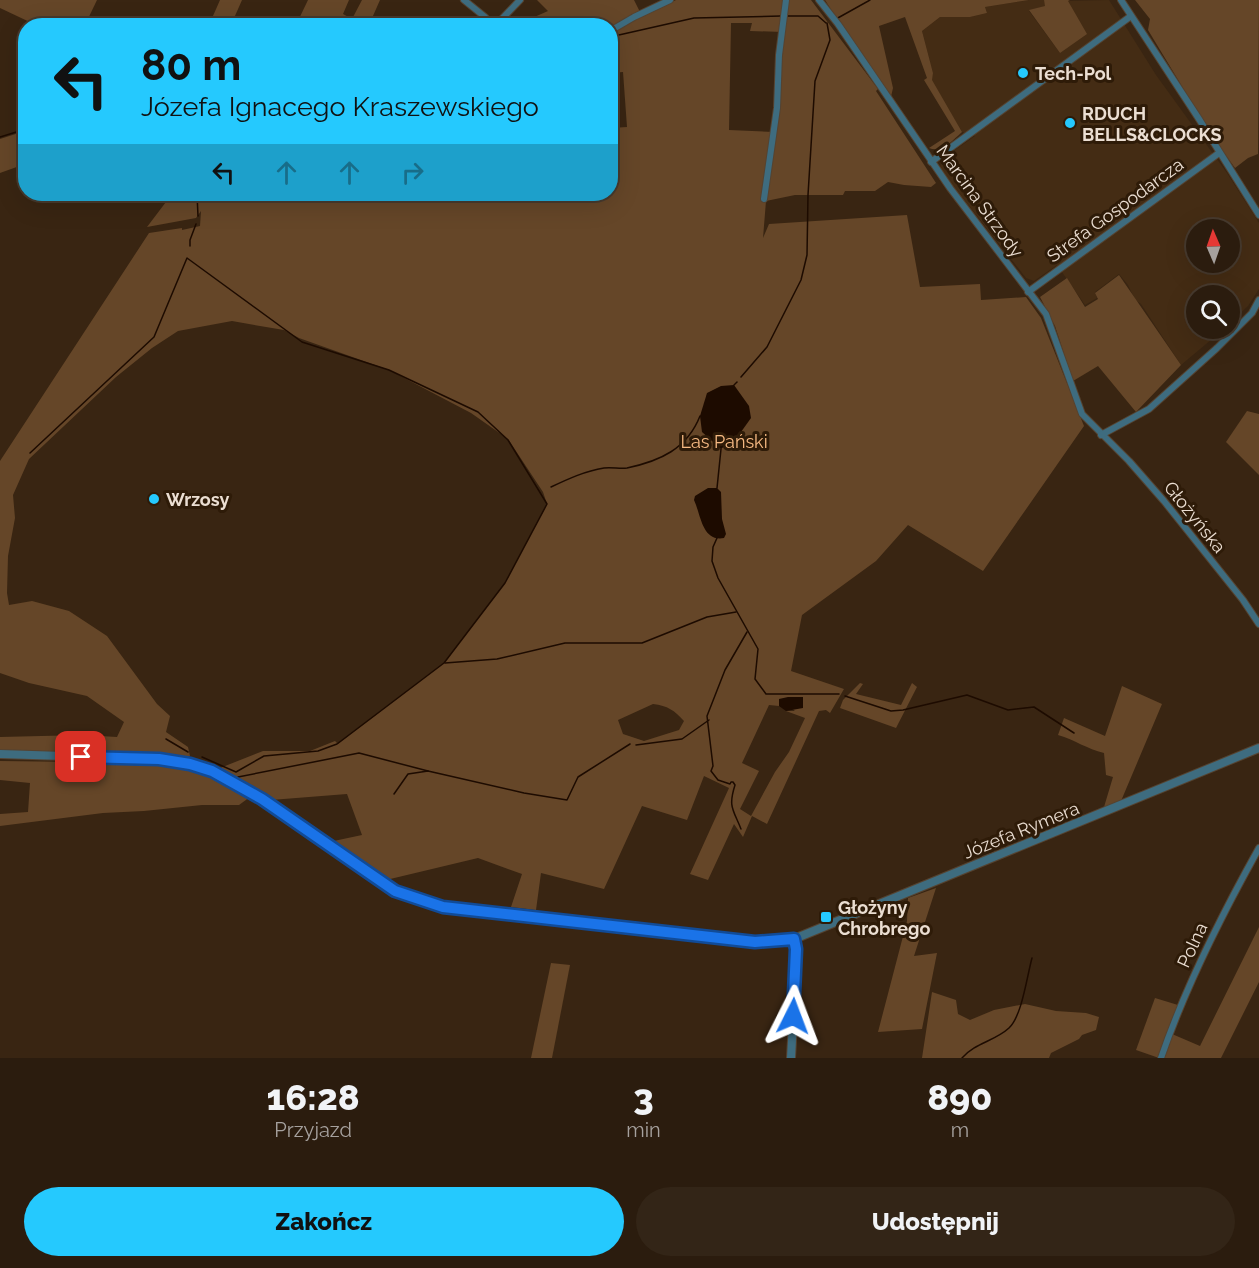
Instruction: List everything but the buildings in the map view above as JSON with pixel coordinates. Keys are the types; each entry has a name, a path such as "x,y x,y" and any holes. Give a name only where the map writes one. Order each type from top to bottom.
{"street":[{"path":"464,0 486,18"},
{"path":"502,18 519,0"},
{"path":"618,26 670,0"},
{"path":"764,199 777,108 779,55 786,0"},
{"name":"Marcina Strzody","path":"819,0 838,24 931,162 1046,314 1082,414 1099,433"},
{"path":"1121,0 1259,215"},
{"path":"931,162 1131,16"},
{"name":"Strefa Gospodarcza","path":"1028,292 1219,153"},
{"path":"1099,433 1149,409 1165,396 1252,313 1259,300"},
{"name":"Głożyńska","path":"1099,433 1135,468 1195,538 1259,624"},
{"name":"Józefa Rymera","path":"0,754 159,759 190,764 212,771 262,799 395,891 435,905 755,942 794,939 1259,748"},
{"name":"Polna","path":"1161,1058 1205,950 1259,848"},
{"path":"791,1058 796,949 794,939"}],"shaded area":[{"path":"1044,0 1046,6 1029,11 1060,53 1068,1 1109,0 1156,75 1227,173 1259,223 1259,289 1240,314 1240,285 1186,285 1186,339 1212,339 1181,365 1119,274 1095,292 1097,298 1085,305 1057,265 1034,281 1026,278 940,169 941,160 975,136 962,132 931,80 933,73 922,31 940,17 970,17 987,13 985,7"},
{"path":"734,385 749,406 751,418 741,432 721,449 702,432 700,416 707,393 721,386"},
{"path":"708,488 717,488 721,492 722,519 726,534 724,538 711,536 707,532 694,500 695,496"},
{"path":"803,697 803,708 786,711 779,706 779,699"}],"green space":[{"path":"0,0 97,0 88,18 21,18 0,8"},
{"path":"220,0 242,0 234,18 212,18"},
{"path":"308,0 349,0 343,14 350,18 299,18"},
{"path":"362,0 380,0 372,18 353,18"},
{"name":"Las Pański","path":"537,0 634,0 642,16 676,0 811,0 878,89 876,91 936,183 931,187 888,182 875,191 845,191 843,195 795,195 766,201 763,238 769,224 907,215 920,287 980,284 981,300 1026,297 1041,318 1084,426 983,571 908,525 876,561 802,615 791,671 844,689 830,713 826,710 819,711 767,824 752,816 743,837 734,824 708,880 690,874 729,788 704,776 687,820 642,806 604,889 541,873 536,910 511,907 522,874 478,858 386,880 329,842 362,835 347,794 271,800 220,768 263,751 310,751 335,741 338,744 444,663 505,583 547,504 543,492 508,439 471,413 389,370 299,338 284,330 232,321 178,331 152,348 116,377 29,459 13,495 15,518 8,556 9,605 32,601 69,611 107,636 157,704 170,716 166,732 188,747 190,756 186,758 127,753 0,750 0,737 83,735 117,737 124,722 87,696 29,683 0,673 0,461 149,233 200,226 201,211 196,218 147,227 167,201 618,201 618,128 627,127 623,72 618,72 618,18 532,18 548,11","holes":["731,23 752,23 750,31 783,32 773,132 729,130","779,699 795,711 786,711 805,718 789,752 775,772 751,816 740,809 759,771 742,763 769,705 779,706","653,704 663,706 677,714 684,721 679,730 644,741 623,734 618,720"]},
{"path":"825,0 1029,0 985,7 987,13 970,17 940,17 922,31 933,73 932,80 962,132 947,145 934,149 929,148 955,131 924,80 927,78 905,17 879,26 893,88 890,101"},
{"path":"1044,0 1070,0 1068,1 1087,34 1060,53 1029,10 1045,6"},
{"path":"1135,0 1259,0 1258,154 1235,168 1212,136 1148,30 1150,19"},
{"path":"18,133 18,167 0,173 0,139"},
{"path":"1119,275 1181,365 1136,412 1098,366 1073,381 1055,326 1040,297 1067,278 1085,307 1098,299 1095,293"},
{"path":"1247,411 1259,414 1259,475 1226,442"},
{"path":"860,683 863,684 856,694 901,705 912,683 917,687 896,728 840,708 843,700"},
{"path":"1122,686 1162,704 1121,801 1104,807 1113,777 1106,775 1104,753 1058,735 1064,718 1105,736"},
{"path":"0,761 157,763 205,775 250,797 239,805 202,805 103,813 0,826 0,814 28,812 30,783 0,780"},
{"path":"936,888 914,956 937,953 922,1029 878,1032 907,921 908,898"},
{"path":"1259,927 1259,982 1221,1058 1163,1058 1172,1034 1200,1046"},
{"path":"551,963 570,965 552,1058 531,1058"},
{"path":"932,992 956,1000 958,1014 970,1020 994,1010 1025,1004 1099,1017 1096,1030 1082,1035 1079,1039 1051,1053 1049,1058 922,1058"},
{"path":"1155,998 1178,1005 1159,1058 1136,1050"}],"waterway":[{"path":"836,19 870,0"},
{"path":"618,35 694,18 781,16"},
{"path":"786,16 818,16 826,23"},
{"path":"741,377 767,347 801,280 807,255 815,81 830,40 827,23"},
{"path":"0,137 18,131"},
{"path":"197,201 198,216"},
{"path":"190,246 196,224"},
{"path":"30,453 154,337 187,258 302,342 389,370 478,412 508,440 547,504 505,583 444,663 337,744 318,751 264,756 236,772 202,757"},
{"path":"734,385 737,382"},
{"path":"551,487 590,471 604,468 627,468 661,457 671,452 688,437 700,416"},
{"path":"717,488 721,449"},
{"path":"717,538 713,547 712,561 718,578 758,649 755,679 766,694 839,694"},
{"path":"445,663 497,659 565,643 642,643 707,617 736,612"},
{"path":"741,829 732,803 735,785 733,782 730,784 718,780 711,771 713,766 707,716 725,670 747,632"},
{"path":"845,696 891,711 967,695 1008,710 1034,707 1074,733"},
{"path":"636,745 682,739 709,720"},
{"path":"166,739 188,752"},
{"path":"394,794 408,774 428,771 524,793 567,800 578,777 630,744"},
{"path":"238,777 359,753 428,771"},
{"path":"962,1058 1009,1028 1014,1022 1021,1005 1032,958"}],"place":[{"name":"Tech-Pol","path":"1023,73"},
{"name":"RDUCH BELLS&CLOCKS","path":"1070,123"},
{"name":"Wrzosy","path":"154,499"},
{"name":"Głożyny Chrobrego","path":"826,917"}],"route":[{"path":"81,757 159,759 190,764 212,771 262,799 395,891 426,903 443,907 755,942 794,939 796,949 793,1016"}]}
